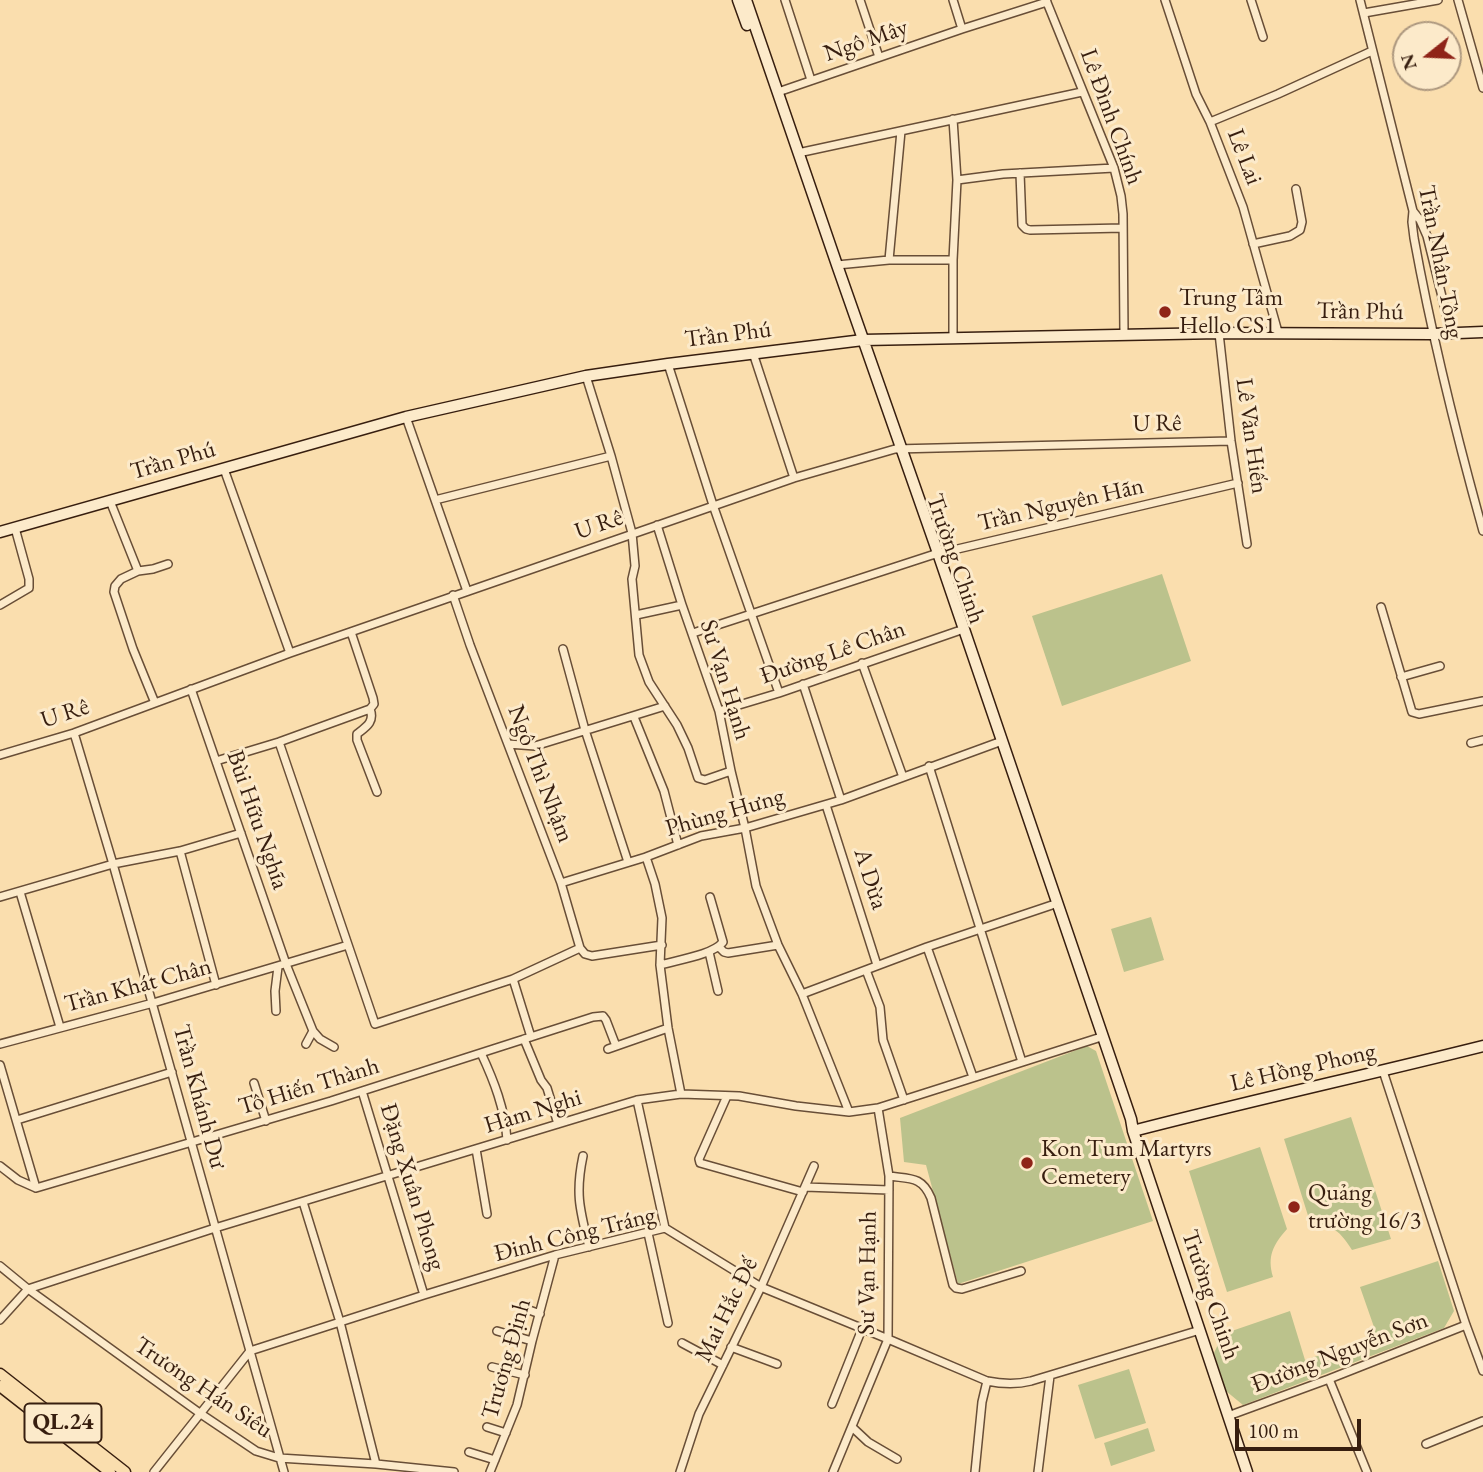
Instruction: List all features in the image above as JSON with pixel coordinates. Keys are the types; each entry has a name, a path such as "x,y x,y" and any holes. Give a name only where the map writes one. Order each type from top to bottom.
{"main road":[{"name":"QL.24","path":"0,1374 125,1472"},
{"name":"QL.24","path":"0,1386 110,1472"}],"street":[{"name":"Trường Chinh","path":"738,0 860,340 1127,1106 1247,1472"},
{"name":"Trường Chinh","path":"746,0 860,340"},
{"path":"785,0 811,80"},
{"path":"860,0 879,57"},
{"path":"953,0 962,29"},
{"name":"Lê Lai","path":"1165,0 1196,94 1210,122 1243,207 1278,332"},
{"path":"1251,0 1263,37"},
{"name":"Trần Nhân Tông","path":"1360,0 1413,211 1412,222 1433,334 1454,425 1483,531"},
{"path":"1364,13 1438,0"},
{"path":"1458,0 1483,88"},
{"name":"Ngô Mây","path":"778,92 1046,1"},
{"name":"Lê Đình Chính","path":"1046,1 1114,168 1121,196 1124,334"},
{"path":"1210,122 1373,51"},
{"path":"799,153 1082,92"},
{"path":"953,119 957,180 953,337"},
{"path":"889,260 901,131"},
{"path":"957,180 986,175 1114,168"},
{"path":"1020,173 1022,225 1026,229 1123,228"},
{"path":"1253,244 1290,236 1300,230 1302,222 1296,189"},
{"path":"1413,211 1420,219 1427,236 1451,333"},
{"path":"837,265 889,260 953,260"},
{"name":"Trần Phú","path":"0,532 406,417 586,376 668,364 860,340 1278,332 1483,332"},
{"name":"Lê Văn Hiến","path":"1219,333 1231,441 1247,544"},
{"path":"752,353 794,478"},
{"path":"668,364 713,505 779,693"},
{"name":"Sư Vạn Hạnh","path":"586,376 632,534 635,566 632,579 639,655 649,682 688,748 698,778 705,780 731,771"},
{"path":"406,417 467,590"},
{"name":"U Rê","path":"0,755 74,733 290,653 713,505 794,478 898,449 1231,441"},
{"path":"435,500 611,456"},
{"path":"224,469 290,653"},
{"name":"Trần Nguyên Hãn","path":"693,633 935,554 1238,483"},
{"path":"110,501 138,571"},
{"path":"657,525 682,605"},
{"path":"0,605 29,588 15,528"},
{"name":"Trường Chinh","path":"935,554 958,631 999,742 1125,1121 1133,1131"},
{"path":"155,702 133,649 114,592 121,579 138,571 169,564"},
{"name":"Ngô Thì Nhậm","path":"453,595 561,883 580,948"},
{"name":"Sư Vạn Hạnh","path":"636,615 682,605 719,711 756,886 778,945 802,994 849,1112"},
{"path":"1381,607 1410,708 1415,714 1483,701"},
{"name":"Đường Lê Chân","path":"719,711 958,631"},
{"path":"216,761 370,709 373,698 351,632"},
{"path":"563,649 585,730 628,862"},
{"path":"862,663 903,777"},
{"path":"1401,677 1440,666"},
{"path":"803,684 841,800"},
{"name":"Bùi Hữu Nghĩa","path":"191,689 286,964 313,1031"},
{"path":"508,744 535,746 665,706"},
{"path":"370,709 370,723 356,734 377,792"},
{"path":"634,717 664,791 678,845"},
{"name":"Trần Khánh Dư","path":"74,733 153,1003 284,1472"},
{"path":"1471,743 1483,740"},
{"path":"279,741 375,1024 513,979 580,948 585,954 592,956 662,945"},
{"name":"Phùng Hưng","path":"681,1094 668,1028 660,965 662,918 646,857 701,836 745,828 826,805 999,742"},
{"path":"929,766 1022,1062"},
{"name":"A Dừa","path":"826,805 877,965"},
{"path":"0,897 113,864 180,851 241,833"},
{"path":"180,851 216,985"},
{"path":"561,883 646,857"},
{"path":"20,892 60,1027"},
{"path":"660,965 709,952 723,942 710,897"},
{"path":"802,994 980,928 1052,905"},
{"name":"Trần Khát Chân","path":"0,1045 348,945"},
{"path":"719,947 728,953 778,945"},
{"path":"927,947 973,1077"},
{"path":"709,952 718,991"},
{"path":"276,1011 278,967"},
{"path":"866,970 880,1007 883,1040 904,1100"},
{"path":"513,979 541,1080 547,1087 558,1124"},
{"name":"Tô Hiến Thành","path":"36,1188 266,1121 593,1017 603,1016 616,1046"},
{"path":"608,1049 668,1028"},
{"path":"306,1044 313,1031 320,1039 334,1046"},
{"name":"Hàm Nghi","path":"0,1320 28,1289 215,1227 637,1100 681,1094 727,1096 849,1112 878,1108 1098,1038"},
{"name":"Lê Hồng Phong","path":"1133,1131 1483,1045"},
{"path":"481,1053 504,1114 507,1139"},
{"path":"0,1065 36,1188"},
{"path":"1383,1071 1483,1371"},
{"path":"17,1120 172,1072"},
{"path":"254,1083 266,1121"},
{"name":"Đặng Xuân Phong","path":"362,1091 424,1295"},
{"path":"727,1096 699,1158 700,1163 804,1189 889,1190"},
{"path":"637,1100 665,1228"},
{"name":"Sư Vạn Hạnh","path":"833,1472 888,1339 889,1177 878,1108"},
{"path":"476,1149 486,1214"},
{"path":"583,1156 578,1179 578,1197 589,1247"},
{"path":"0,1166 18,1180 36,1188"},
{"name":"Mai Hắc Đế","path":"680,1472 699,1414 761,1287 814,1166"},
{"path":"889,1177 918,1180 926,1186 956,1288 962,1289 1021,1271"},
{"path":"303,1202 340,1322 376,1464"},
{"name":"Đinh Công Tráng","path":"250,1351 555,1255 665,1228 761,1287 986,1381 1018,1385 1200,1329"},
{"path":"648,1233 668,1323"},
{"name":"Trương Định","path":"490,1472 517,1405 555,1255"},
{"name":"Trương Hán Siêu","path":"0,1266 28,1289 256,1451 279,1458 454,1472"},
{"path":"521,1307 540,1314"},
{"name":"Đường Nguyễn Sơn","path":"1228,1416 1466,1325"},
{"path":"832,1404 862,1329"},
{"path":"496,1331 532,1341"},
{"path":"682,1343 723,1365"},
{"path":"731,1347 777,1364"},
{"path":"154,1472 250,1351"},
{"path":"492,1367 525,1375"},
{"path":"1038,1472 1050,1376"},
{"path":"1329,1379 1367,1472"},
{"path":"975,1472 986,1381"},
{"path":"1426,1444 1483,1421"},
{"path":"487,1427 506,1433"},
{"path":"852,1427 868,1442 897,1458"},
{"path":"469,1452 495,1460"}],"green space":[{"path":"1162,574 1191,661 1062,706 1032,616"},
{"path":"1151,917 1164,960 1124,972 1111,929"},
{"path":"1087,1046 1096,1051 1153,1221 958,1284 926,1165 904,1162 900,1118"},
{"path":"1351,1117 1391,1239 1352,1250 1336,1230 1310,1222 1284,1139"},
{"path":"1260,1147 1287,1229 1273,1251 1273,1277 1227,1292 1189,1171"},
{"path":"1438,1261 1454,1311 1444,1328 1243,1405 1226,1391 1214,1353 1223,1334 1290,1311 1305,1360 1363,1341 1374,1327 1360,1287"},
{"path":"1129,1369 1146,1423 1095,1439 1078,1385"},
{"path":"1148,1428 1155,1451 1111,1466 1104,1443"}],"place":[{"name":"Trung Tâm Hello CS1","path":"1165,312"},
{"name":"Kon Tum Martyrs Cemetery","path":"1027,1163"},
{"name":"Quảng trường 16/3","path":"1294,1207"}]}
